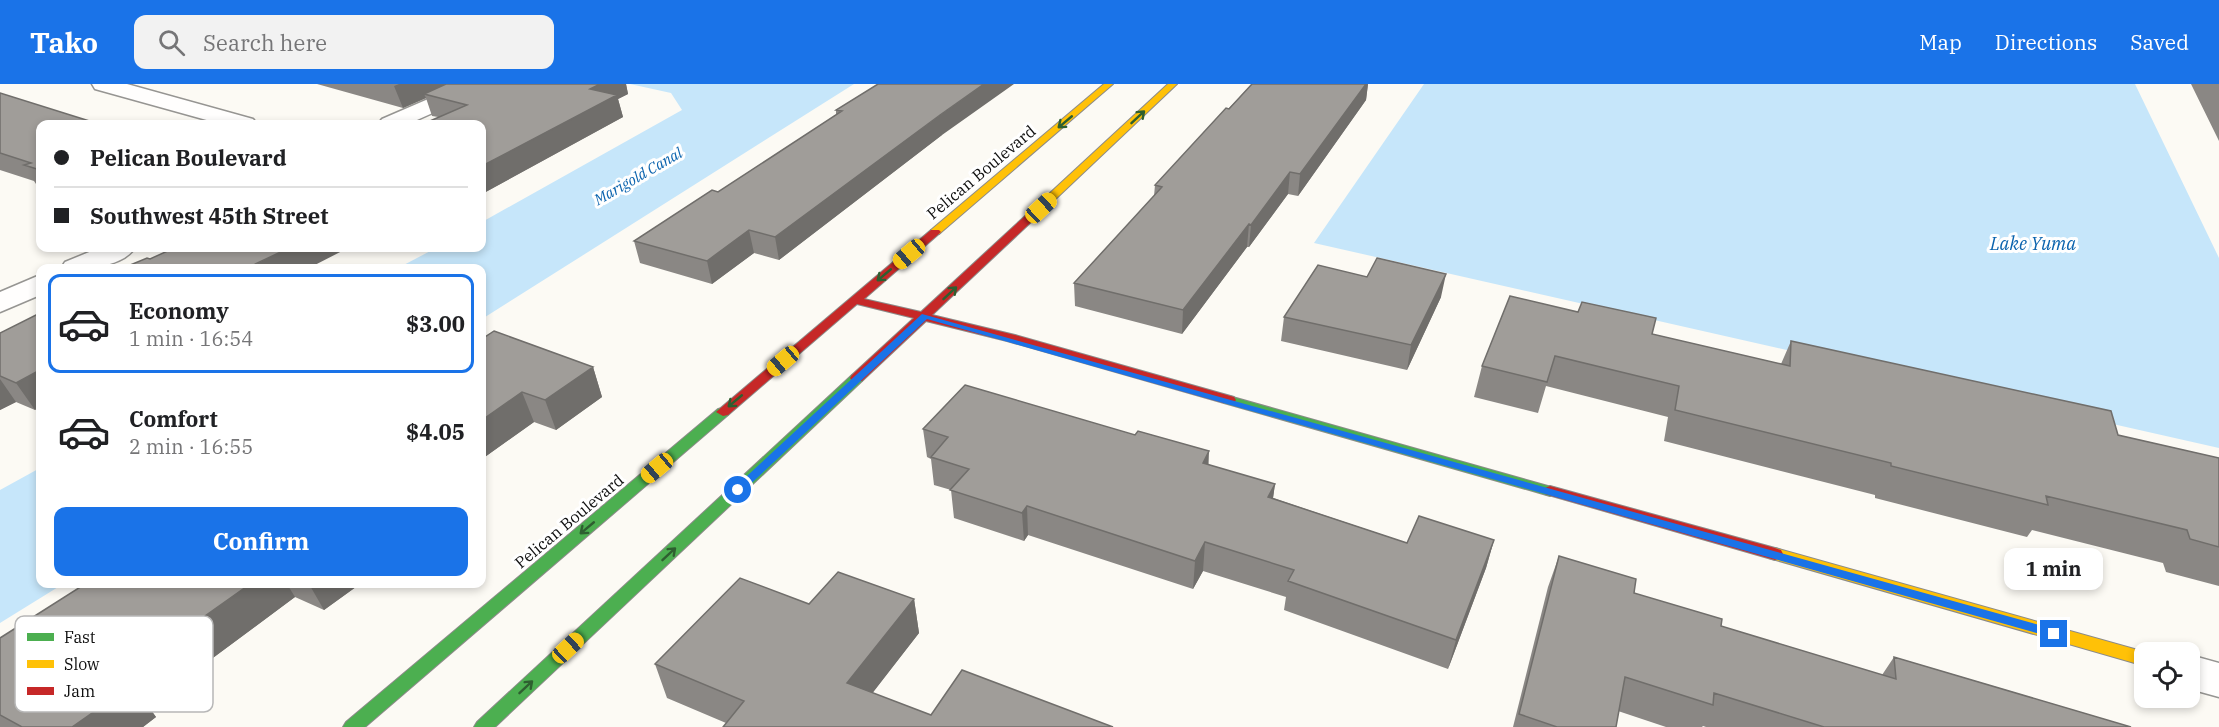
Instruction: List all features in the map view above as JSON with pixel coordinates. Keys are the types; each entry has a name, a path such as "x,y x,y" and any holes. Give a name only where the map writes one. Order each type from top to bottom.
{"street":[{"path":"103,84 231,120"},
{"name":"Pelican Boulevard","path":"352,727 1109,84"},
{"path":"483,727 1173,84"},
{"path":"399,120 456,94"},
{"path":"84,264 112,252"},
{"path":"0,303 36,286"},
{"path":"855,300 1011,338 2134,656"},
{"path":"2200,675 2219,680"}],"water":[{"name":"Marigold Canal","path":"630,84 854,84 486,316 486,264 406,264 428,252 486,252 486,220 682,110 671,93"},
{"name":"Lake Yuma","path":"1424,84 2135,84 2219,258 2219,448 1314,243"},
{"path":"36,470 36,588 57,588 0,623 0,490"}],"building":[{"path":"446,84 600,84 590,89 617,95 486,164 486,120 432,120 467,105 424,94"},
{"path":"878,84 984,84 775,237 749,230 707,261 634,241 712,190 718,192 842,111 836,110"},
{"path":"1252,84 1366,84 1300,174 1290,172 1183,310 1074,283 1162,187 1155,185 1226,108 1229,109"},
{"path":"0,93 86,120 36,120 36,169 24,165 31,163 0,153"},
{"path":"165,252 281,252 255,264 133,264"},
{"path":"1377,258 1446,274 1411,345 1284,317 1318,265 1367,277"},
{"path":"1510,296 1578,312 1582,302 1656,318 1652,334 1790,366 1791,341 2111,411 2118,435 2219,458 2219,547 2190,539 2187,530 2046,496 2048,505 1891,466 1891,463 1675,410 1679,386 1555,356 1547,382 1482,366"},
{"path":"36,315 36,372 16,383 0,376 0,333"},
{"path":"494,331 593,367 545,400 522,392 486,417 486,336"},
{"path":"965,385 1135,435 1138,431 1209,451 1203,463 1275,484 1268,497 1407,543 1419,516 1494,540 1456,640 1288,581 1294,570 1205,542 1195,561 1027,506 1022,513 950,490 969,469 931,457 948,437 923,429"},
{"path":"1559,556 1636,579 1634,593 1722,619 1721,626 1896,679 1894,657 2131,727 1824,727 1714,693 1713,705 1625,677 1616,727 1557,727 1519,714"},
{"path":"838,572 914,599 847,683 931,715 962,670 1113,727 723,727 744,701 655,664 740,578 809,604"},
{"path":"79,588 244,588 205,616 35,616"},
{"path":"15,628 15,712 93,712 72,727 22,727 0,715 0,638"}],"traffic: fast":[{"path":"483,727 857,378"},
{"path":"1229,400 1550,491"},
{"path":"352,727 723,412"}],"traffic: slow":[{"path":"935,232 1109,84"},
{"path":"1041,207 1173,84"},
{"path":"1775,554 2134,656"}],"traffic: jam":[{"path":"857,378 1041,207"},
{"path":"723,412 935,232"},
{"path":"855,300 1011,338 1229,400"},
{"path":"1550,491 1775,554"}],"route":[{"path":"738,490 926,316 1011,338 2054,634"}]}
